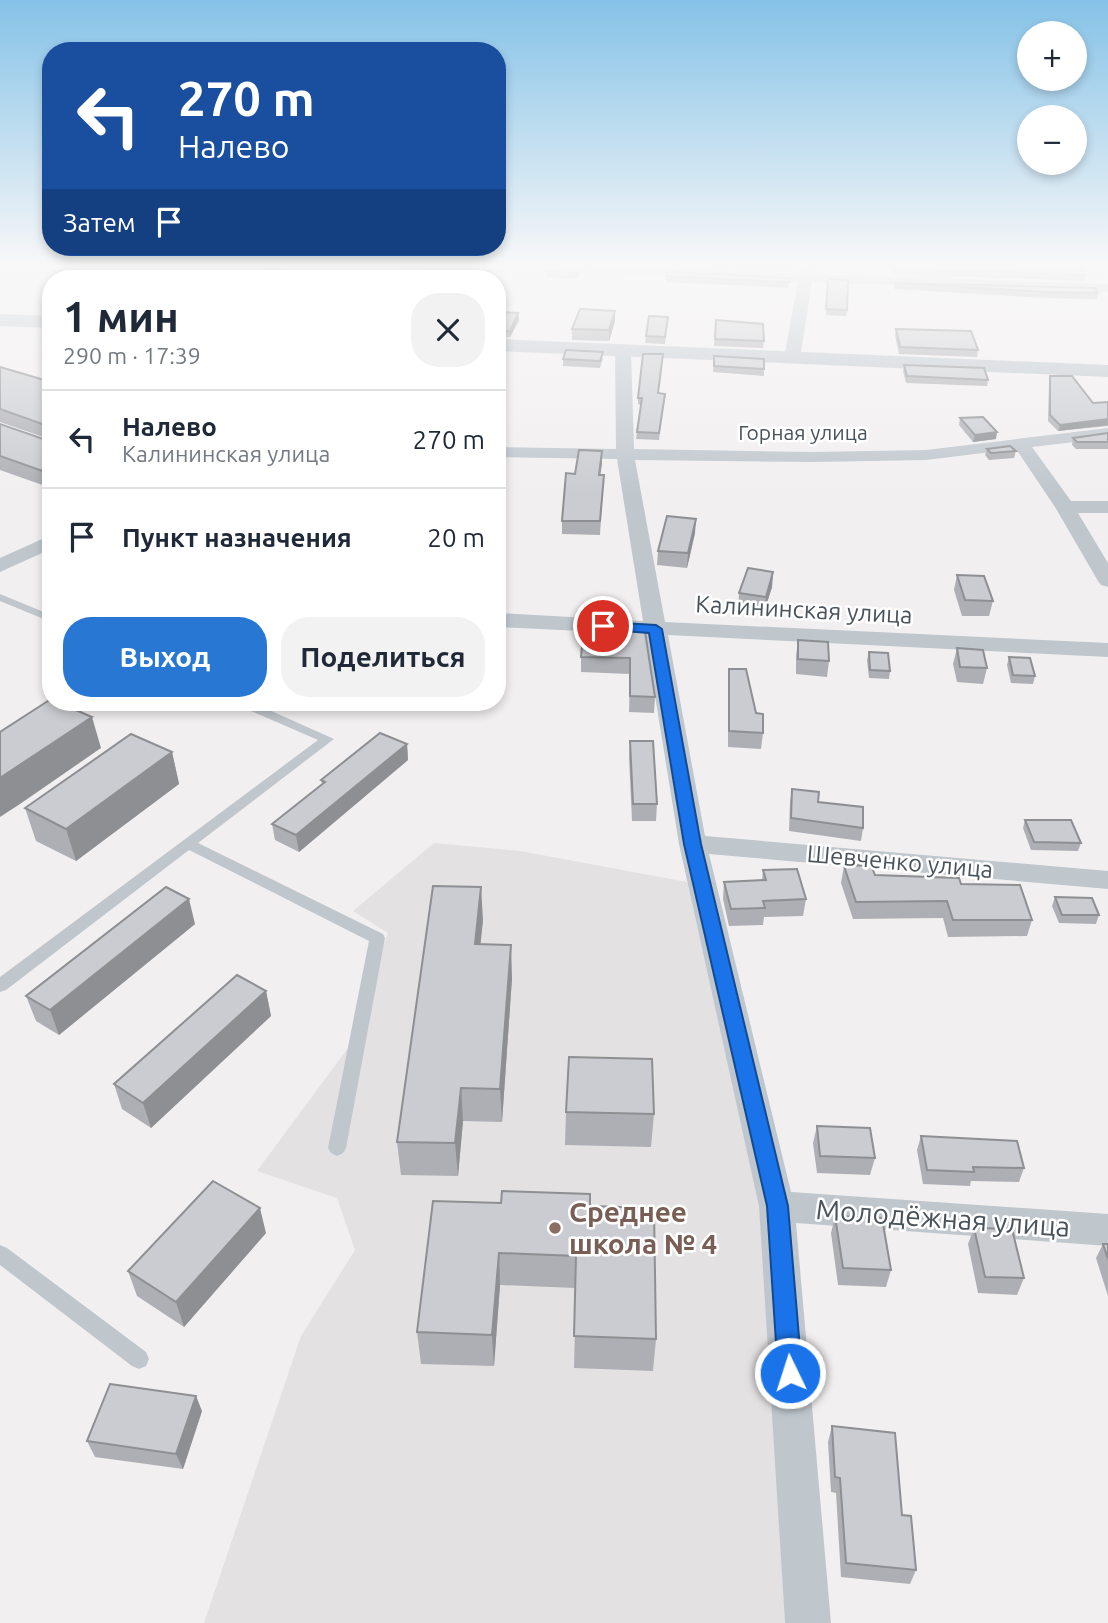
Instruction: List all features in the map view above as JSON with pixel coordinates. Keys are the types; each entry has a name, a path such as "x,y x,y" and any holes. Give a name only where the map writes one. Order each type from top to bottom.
{"street":[{"path":"792,358 795,342"},
{"path":"506,346 623,353 1108,371"},
{"path":"623,353 625,455 693,844 777,1206 808,1623"},
{"name":"Горная улица","path":"506,452 926,455 1108,433"},
{"path":"1021,443 1065,507 1108,582"},
{"path":"1065,507 1108,507"},
{"path":"0,566 42,545"},
{"name":"Калининская улица","path":"506,621 1108,650"},
{"name":"Шевченко улица","path":"693,844 1108,880"},
{"name":"Молодёжная улица","path":"777,1206 1108,1230"}],"lane":[{"path":"0,597 42,615"},
{"path":"0,986 327,739 262,711"},
{"path":"188,844 377,938 337,1148"},
{"path":"0,1255 139,1359"}],"shaded area":[{"name":"Среднее школа № 4","path":"434,843 520,851 687,882 761,1205 785,1623 204,1623 301,1336 355,1250 337,1198 257,1171 348,1048 388,933 353,911"}],"building":[{"path":"899,342 975,342 978,350 900,347"},
{"path":"566,350 603,352 600,361 563,359"},
{"path":"643,354 663,354 658,393 665,394 659,433 637,432 642,398 638,398"},
{"path":"714,356 764,359 764,369 714,366"},
{"path":"904,365 984,368 988,380 907,376"},
{"path":"0,367 42,379 42,424 0,409"},
{"path":"1050,376 1072,376 1093,403 1108,402 1108,419 1060,425 1050,415"},
{"path":"983,417 997,432 975,435 960,418"},
{"path":"0,424 42,439 42,471 0,456"},
{"path":"1108,433 1108,442 1077,442 1073,438"},
{"path":"1010,446 1016,451 991,453 987,449"},
{"path":"579,450 602,451 599,475 604,475 600,521 562,521 566,473 575,474"},
{"path":"667,516 696,519 688,553 658,551"},
{"path":"748,568 773,572 766,597 739,593"},
{"path":"957,575 984,576 993,601 965,600"},
{"path":"584,623 644,625 655,697 630,696 630,658 581,657"},
{"path":"798,640 828,642 829,661 798,659"},
{"path":"957,648 983,650 987,668 960,667"},
{"path":"869,652 888,653 890,671 870,670"},
{"path":"1009,657 1030,658 1035,676 1013,675"},
{"path":"729,669 746,669 756,713 763,714 763,733 729,731"},
{"path":"42,705 42,711 78,711 92,717 0,778 0,732"},
{"path":"380,733 407,744 296,835 272,824 325,782 321,780"},
{"path":"131,734 172,752 66,829 25,808"},
{"path":"630,741 653,741 657,804 633,804"},
{"path":"792,789 819,792 818,802 863,807 863,828 791,818"},
{"path":"1025,820 1071,820 1081,843 1034,842"},
{"path":"871,865 875,875 959,878 961,884 1020,885 1032,920 953,920 947,901 856,902 844,866"},
{"path":"797,869 806,899 763,901 765,908 731,909 724,882 766,880 763,870"},
{"path":"433,886 481,887 475,944 511,945 500,1089 461,1088 455,1143 397,1142"},
{"path":"166,887 189,899 50,1010 26,996"},
{"path":"1055,897 1092,898 1099,915 1062,915"},
{"path":"237,975 266,991 143,1103 114,1084"},
{"path":"569,1057 652,1059 654,1114 566,1112"},
{"path":"817,1126 870,1128 875,1158 820,1156"},
{"path":"921,1136 1017,1141 1024,1168 973,1167 974,1172 927,1170"},
{"path":"213,1181 260,1208 176,1302 128,1271"},
{"path":"502,1191 590,1194 590,1206 654,1208 656,1339 574,1336 576,1256 499,1253 492,1335 417,1332 433,1201 501,1203"},
{"path":"835,1216 882,1218 891,1270 843,1268"},
{"path":"974,1228 1012,1229 1024,1278 985,1277"},
{"path":"1103,1244 1108,1244 1108,1259"},
{"path":"110,1384 196,1396 176,1454 87,1441"},
{"path":"832,1426 895,1433 902,1515 911,1516 916,1570 846,1563 840,1478 835,1477"}],"place":[{"name":"Среднее школа № 4","path":"555,1228"}],"route":[{"path":"603,626 656,629 693,844 777,1206 790,1373"}]}
